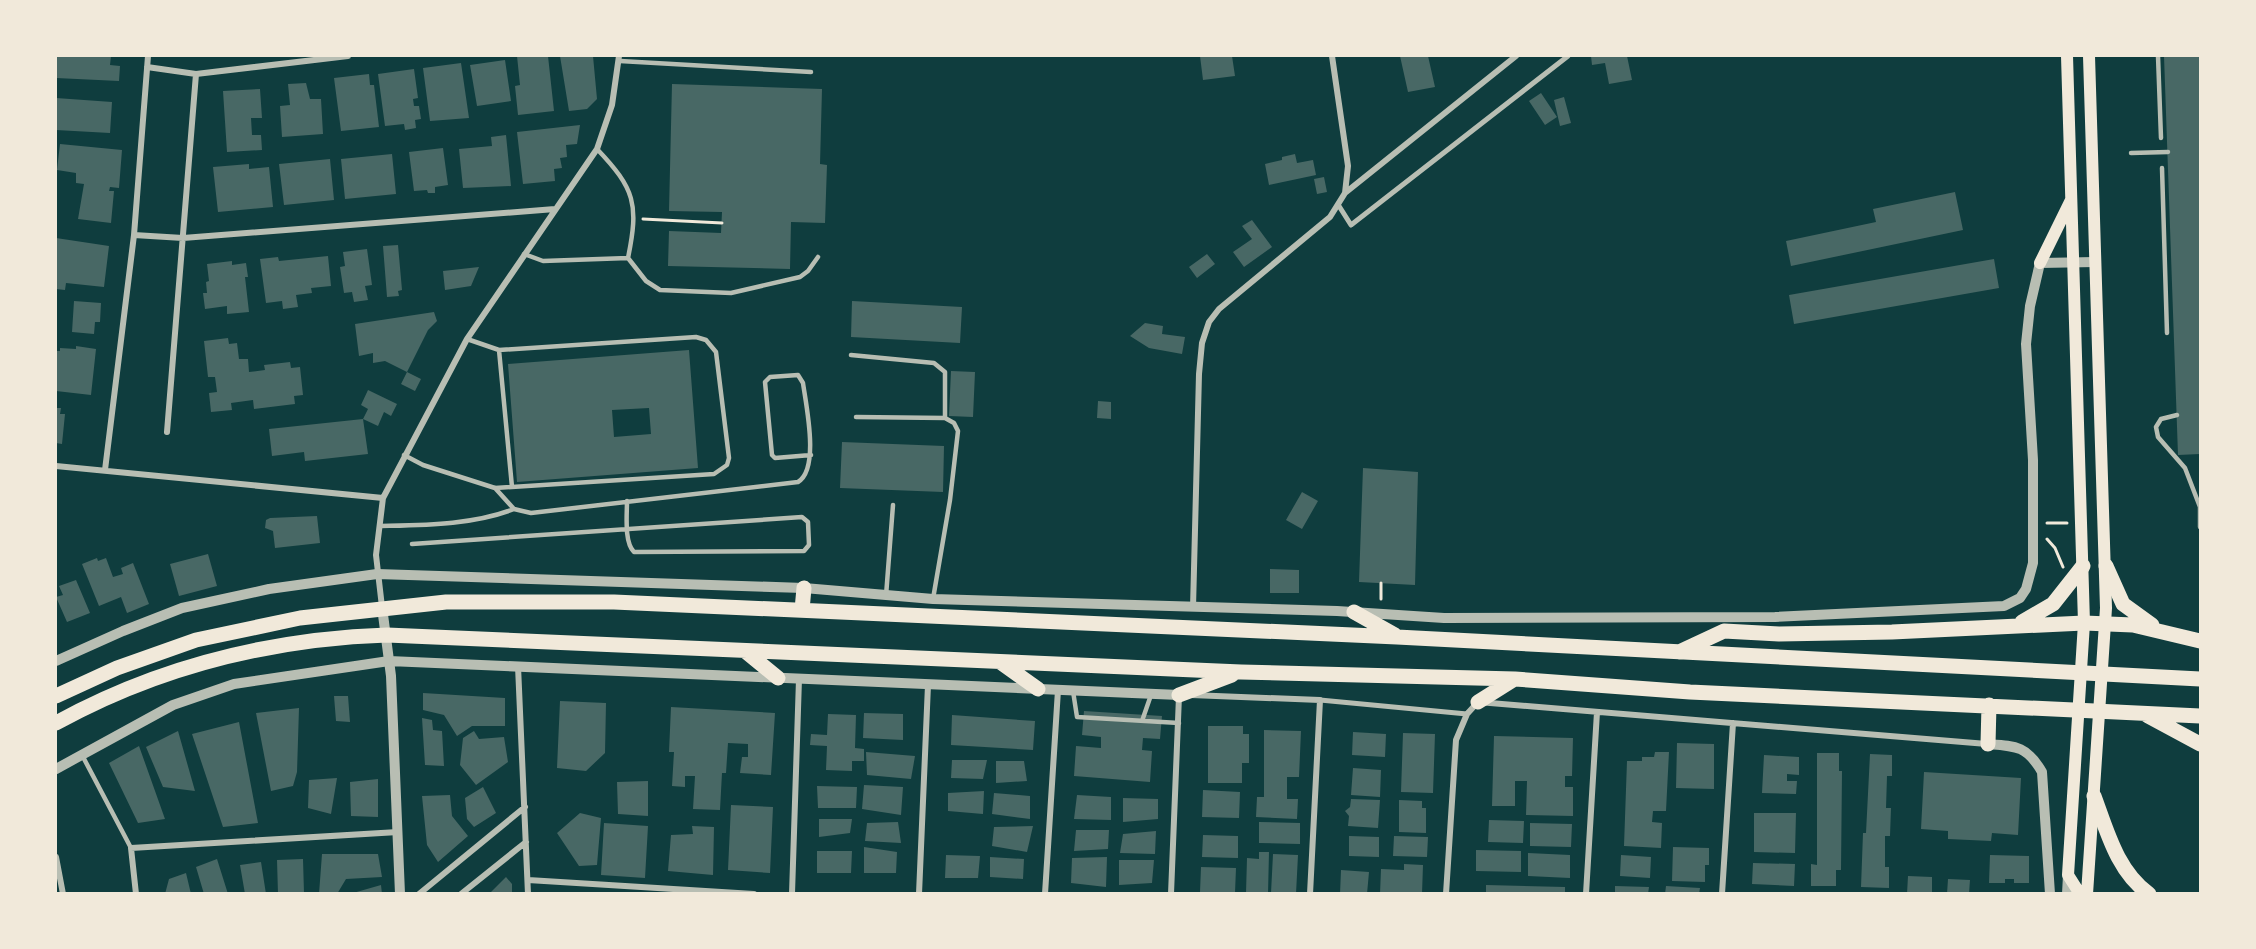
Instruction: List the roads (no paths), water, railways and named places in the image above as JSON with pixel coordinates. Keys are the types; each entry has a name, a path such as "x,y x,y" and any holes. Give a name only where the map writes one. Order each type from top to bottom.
{"main road":[{"path":"2067,56 2082,524 2078,573 2084,623 2073,705 2068,875 2080,894"},
{"path":"2087,894 2106,623 2089,56"},
{"path":"2040,263 2071,198"},
{"path":"2106,566 2123,604 2143,621 2165,632"},
{"path":"2008,626 2039,614 2064,592 2078,573"},
{"path":"802,610 804,588"},
{"path":"56,696 117,668 196,640 300,618 382,607 446,602 614,602 802,610 1397,637 2200,679"},
{"path":"1354,612 1397,637"},
{"path":"1676,653 1724,631 1779,634 2106,623 2165,632 2200,641"},
{"path":"56,723 126,689 165,673 203,662 303,640 387,635 1241,672 1515,679 1690,692 1989,705 2073,705 2123,712 2200,716"},
{"path":"746,651 778,678"},
{"path":"1000,662 1038,689"},
{"path":"1179,695 1241,672"},
{"path":"1479,702 1488,693 1515,679"},
{"path":"1988,744 1989,705"},
{"path":"2143,713 2200,744"},
{"path":"2094,796 2120,862 2132,878 2149,894"}],"street":[{"path":"105,470 134,235 148,56"},
{"path":"147,67 196,74 348,56"},
{"path":"1193,608 1199,374 1202,343 1209,322 1230,298 1330,217 1339,206 1345,193 1347,165 1332,56"},
{"path":"1345,193 1516,56"},
{"path":"1339,206 1351,225 1568,56"},
{"path":"400,894 387,635 376,555 383,498 467,339 597,149 612,105 620,58"},
{"path":"167,432 196,74"},
{"path":"134,235 183,238 555,209"},
{"path":"56,661 123,630 182,608 269,589 377,574 804,588 933,599 1354,612 1444,618 1545,620 1775,617 1986,609 2013,602 2026,589 2033,563 2026,344 2030,306 2040,263 2095,262"},
{"path":"56,465 383,498"},
{"path":"56,769 81,753 173,705 234,684 388,661 518,664 928,685 1320,700 1467,714"},
{"path":"518,664 528,894"},
{"path":"792,894 799,679"},
{"path":"919,894 928,685"},
{"path":"1045,894 1058,690"},
{"path":"1171,894 1179,695"},
{"path":"1310,894 1320,700"},
{"path":"1446,894 1456,740 1467,714 1479,702 1988,744 2022,749 2035,759 2042,772 2050,894"},
{"path":"1586,894 1597,712"},
{"path":"1722,894 1733,723"},
{"path":"418,894 525,807"},
{"path":"136,894 131,848 398,832"},
{"path":"461,894 526,842"},
{"path":"56,857 63,894"},
{"path":"2067,894 2068,875"},
{"path":"528,880 653,890 754,894"}],"lane":[{"path":"2158,56 2160,138"},
{"path":"620,58 811,72"},
{"path":"597,149 628,185 635,219 628,258 646,281 660,290 731,293 801,277 818,257"},
{"path":"2132,153 2168,153"},
{"path":"2162,168 2167,333"},
{"path":"524,254 543,261 628,258"},
{"path":"404,455 423,465 495,488 714,474 722,471 729,458 716,352 706,340 696,337 499,350 467,339"},
{"path":"499,350 512,487"},
{"path":"851,355 934,363 940,366 945,372 945,418"},
{"path":"381,526 491,517 514,509 531,513 798,482 804,477 811,455 802,378 798,375 770,377 765,382 772,455 775,458 811,455"},
{"path":"2177,415 2161,419 2156,427 2158,437 2185,468 2200,507 2200,527"},
{"path":"856,417 945,418 954,423 958,431 950,500 933,599"},
{"path":"495,488 514,509"},
{"path":"412,544 628,531 802,517 808,522 809,545 804,551 634,552 629,546 628,531 627,501"},
{"path":"886,596 893,505"},
{"path":"1073,691 1077,717 1179,723"},
{"path":"1142,721 1151,694"},
{"path":"81,753 131,848"}]}
